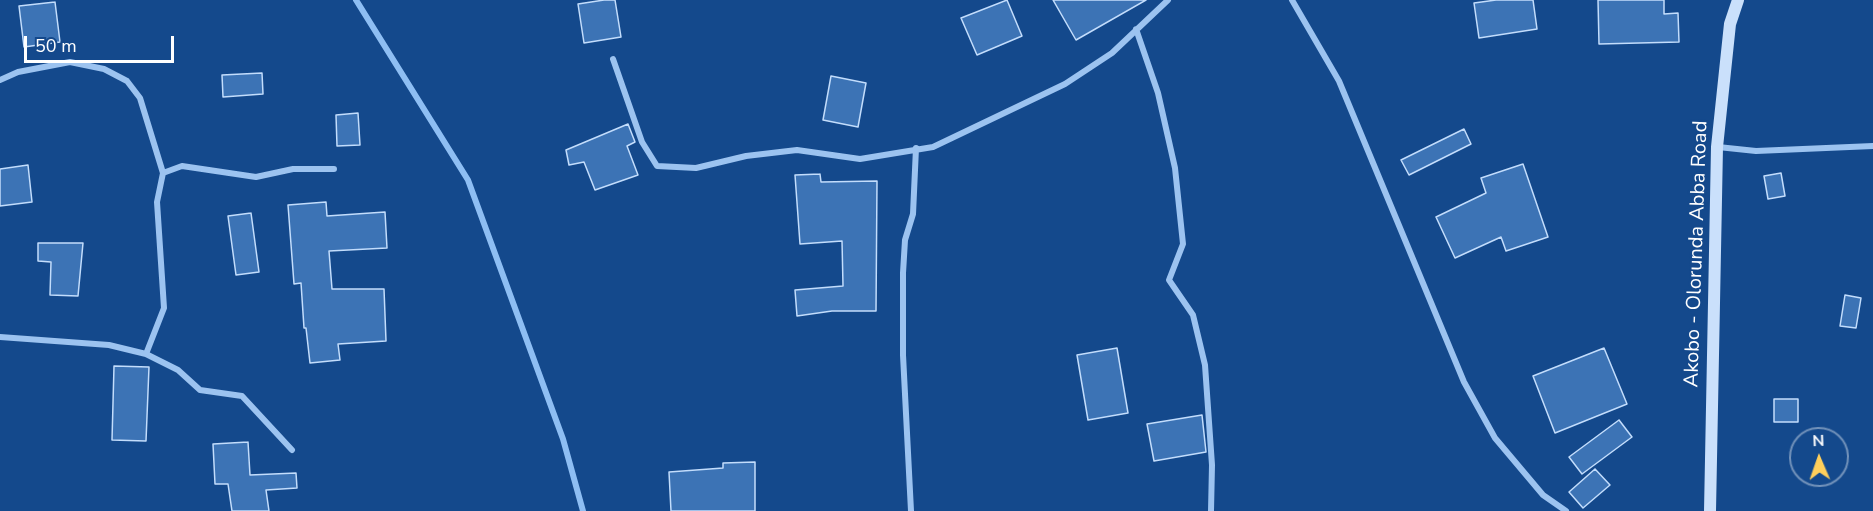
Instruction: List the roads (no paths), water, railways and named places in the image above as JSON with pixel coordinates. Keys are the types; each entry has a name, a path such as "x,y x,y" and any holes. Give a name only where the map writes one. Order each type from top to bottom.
{"main road":[{"name":"Akobo - Olorunda Abba Road","path":"1710,511 1717,147 1730,24 1738,0"}],"street":[{"path":"613,59 642,142 657,166 696,168 746,156 797,150 860,159 933,147 1065,84 1112,53 1168,0"},
{"path":"1292,0 1339,81 1464,382 1495,438 1544,495 1566,511"},
{"path":"1136,29 1158,93 1175,168 1183,244 1169,279 1193,315 1205,365 1212,453 1211,511"},
{"path":"0,80 18,72 70,62 104,69 127,81 140,98 163,173 157,202 164,308 146,354"},
{"path":"1717,147 1756,150 1873,146"},
{"path":"911,511 903,355 903,273 905,240 914,214 916,148"},
{"path":"163,173 182,166 256,177 293,169 333,169"},
{"path":"0,337 109,345 146,354 178,370 200,390 242,396 292,450"}],"waterway":[{"path":"356,0 468,180 563,439 583,511"}]}
